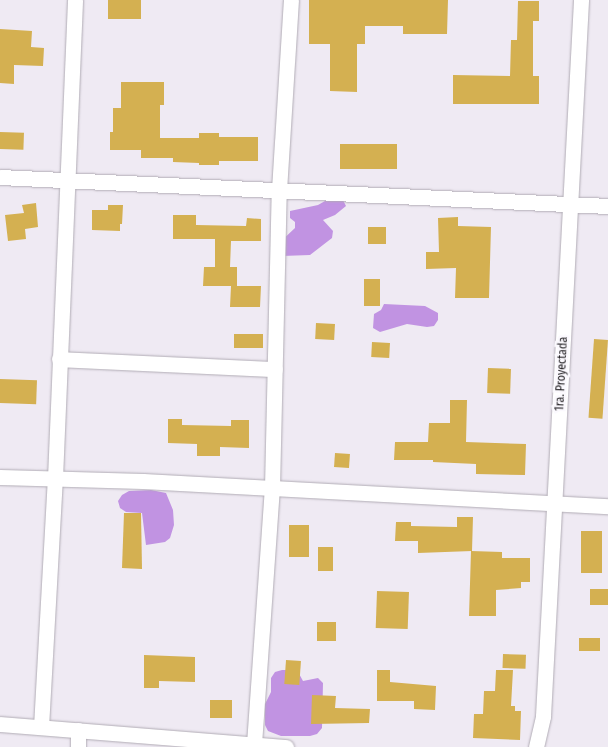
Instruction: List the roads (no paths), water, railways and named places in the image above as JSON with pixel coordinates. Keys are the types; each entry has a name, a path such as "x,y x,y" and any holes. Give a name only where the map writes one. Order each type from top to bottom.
{"street":[{"path":"41,727 55,478 74,0"},
{"path":"254,744 272,488 279,190 291,0"},
{"name":"1ra. Proyectada","path":"536,747 543,716 581,0"},
{"path":"0,177 608,206"},
{"path":"59,359 274,369"},
{"path":"0,477 272,488 608,506"},
{"path":"0,724 286,747"},
{"path":"78,730 78,747"}]}
